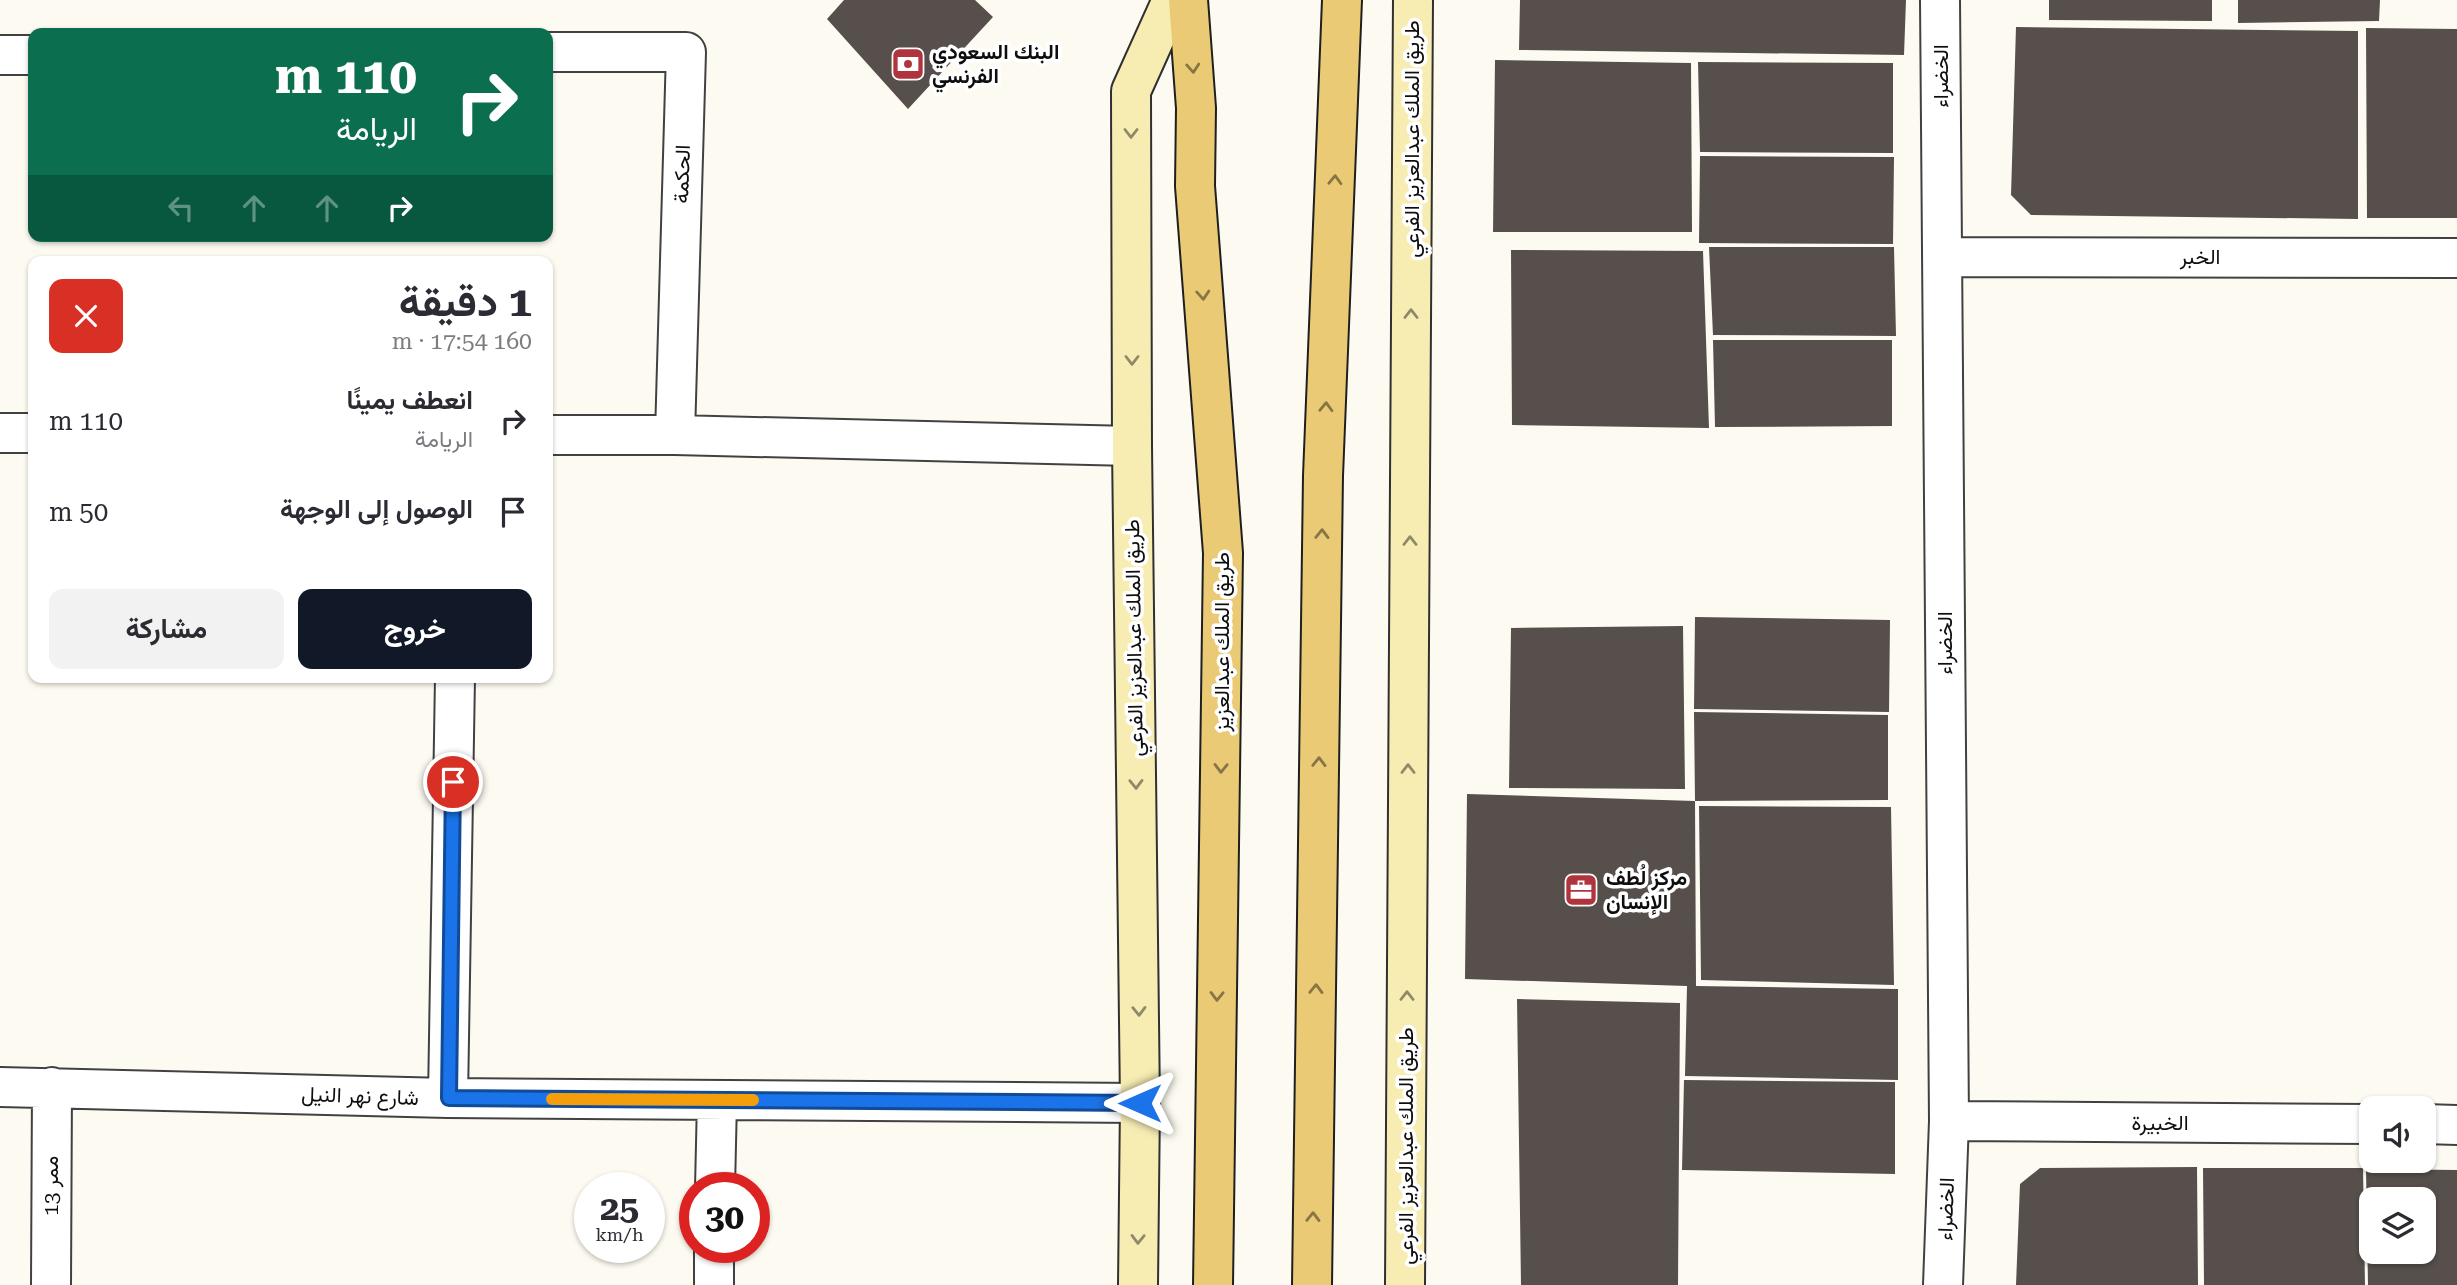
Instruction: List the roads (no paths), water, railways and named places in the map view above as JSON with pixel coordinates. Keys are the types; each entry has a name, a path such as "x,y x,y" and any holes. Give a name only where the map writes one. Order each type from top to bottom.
{"main road":[{"name":"طريق الملك عبدالعزيز","path":"1188,0 1196,108 1195,186 1223,553 1213,1285"},
{"path":"1312,1285 1323,475 1342,0"}],"street":[{"name":"طريق الملك عبدالعزيز الفرعي","path":"1138,1285 1140,1103 1132,446 1131,91 1172,0"},
{"name":"طريق الملك عبدالعزيز الفرعي","path":"1405,1285 1413,0"},
{"name":"الخضراء","path":"1941,0 1949,1121 1943,1285"},
{"name":"الحكمة","path":"553,52 686,52 675,435"},
{"path":"0,55 28,55"},
{"name":"الخبر","path":"1942,257 2457,257"},
{"path":"0,433 28,433"},
{"path":"553,435 675,435 1132,446"},
{"path":"449,1098 455,683"},
{"name":"شارع نهر النيل","path":"0,1087 449,1098 1140,1103"},
{"name":"ممر 13","path":"51,1285 52,1087"},
{"path":"715,1172 717,1100"},
{"name":"الخبيرة","path":"1949,1121 2359,1124"},
{"path":"2436,1124 2457,1125"},
{"path":"714,1263 714,1285"}],"place":[{"name":"البنك السعودي الفرنسي","path":"908,64"},
{"name":"مركز لُطف الإنسان","path":"1581,890"}]}
